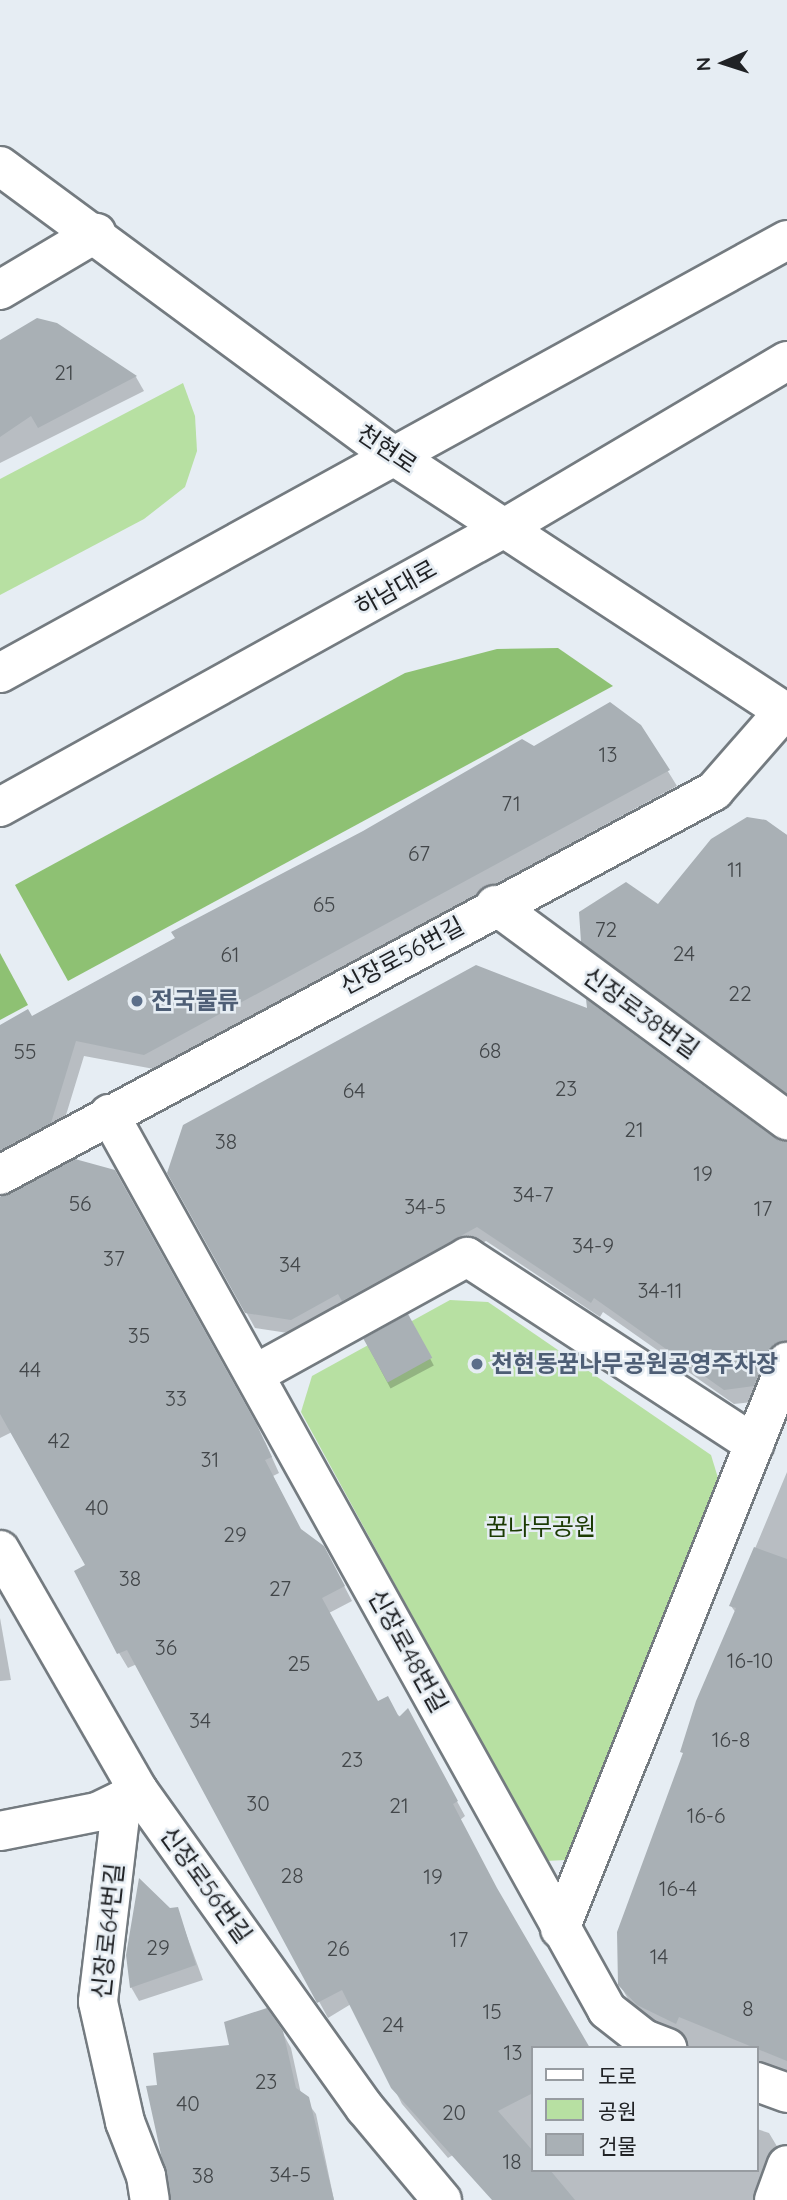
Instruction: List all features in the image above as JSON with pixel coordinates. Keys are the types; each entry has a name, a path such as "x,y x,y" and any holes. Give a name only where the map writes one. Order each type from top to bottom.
{"street":[{"name":"천현로","path":"0,166 96,233 394,456 506,527 785,713"},
{"path":"0,290 96,233"},
{"path":"0,673 787,240"},
{"name":"하남대로","path":"0,807 506,527 787,361"},
{"name":"신장로56번길","path":"0,1175 495,905 714,791 785,713"},
{"name":"신장로38번길","path":"495,905 787,1120"},
{"name":"신장로48번길","path":"109,1114 257,1373 607,2010 644,2039 662,2046"},
{"path":"257,1373 467,1257 754,1444"},
{"path":"561,1929 787,1362"},
{"name":"신장로56번길","path":"0,1550 130,1795 365,2108 442,2200"},
{"path":"0,1831 97,1812 130,1795"},
{"name":"신장로64번길","path":"130,1795 98,2002 125,2122 146,2176 150,2200"},
{"path":"759,2083 787,2093"},
{"path":"774,2200 787,2165"}],"green space":[{"path":"183,383 195,416 197,451 185,487 144,519 0,595 0,479"},
{"path":"558,648 613,686 68,981 15,885 405,673 497,649"},
{"path":"0,953 28,1005 0,1020"},
{"name":"꿈나무공원","path":"450,1300 488,1302 711,1455 722,1491 584,1859 546,1861 301,1412 312,1376"}],"building":[{"path":"37,318 57,323 137,376 38,428 31,416 0,437 0,340"},
{"path":"610,702 641,725 670,770 144,1055 76,1041 51,1123 0,1150 0,1025 28,1009 32,1016 175,938 171,932 363,831 522,739 534,746"},
{"path":"747,817 766,820 787,835 787,1093 581,942 579,912 626,882 658,904 711,839"},
{"path":"476,965 587,1008 586,999 774,1138 787,1141 787,1341 774,1344 767,1353 754,1386 724,1390 594,1298 591,1303 477,1227 342,1301 338,1294 291,1320 245,1313 167,1173 183,1125"},
{"path":"75,1159 115,1170 257,1425 272,1457 265,1460 301,1529 324,1546 345,1586 322,1598 378,1701 388,1696 399,1717 408,1708 458,1801 453,1804 497,1888 589,2046 532,2046 532,2094 498,2111 532,2150 532,2172 552,2172 575,2200 492,2200 391,2088 342,1990 317,2003 127,1650 117,1654 74,1571 85,1565 0,1414 0,1197"},
{"path":"408,1314 432,1358 388,1382 363,1339"},
{"path":"754,1547 787,1559 787,2061 759,2050 759,2046 750,2046 679,2017 676,2024 637,2005 618,1985 617,1932 683,1753 680,1752 696,1701 736,1608 729,1606"},
{"path":"139,1878 170,1908 178,1907 196,1965 130,1988 126,1955"},
{"path":"267,2008 283,2031 296,2088 309,2097 334,2200 171,2200 146,2086 157,2085 153,2053 229,2045 224,2022"}],"place":[{"name":"전국물류","path":"137,1001"},
{"name":"천현동꿈나무공원공영주차장","path":"477,1364"}]}
